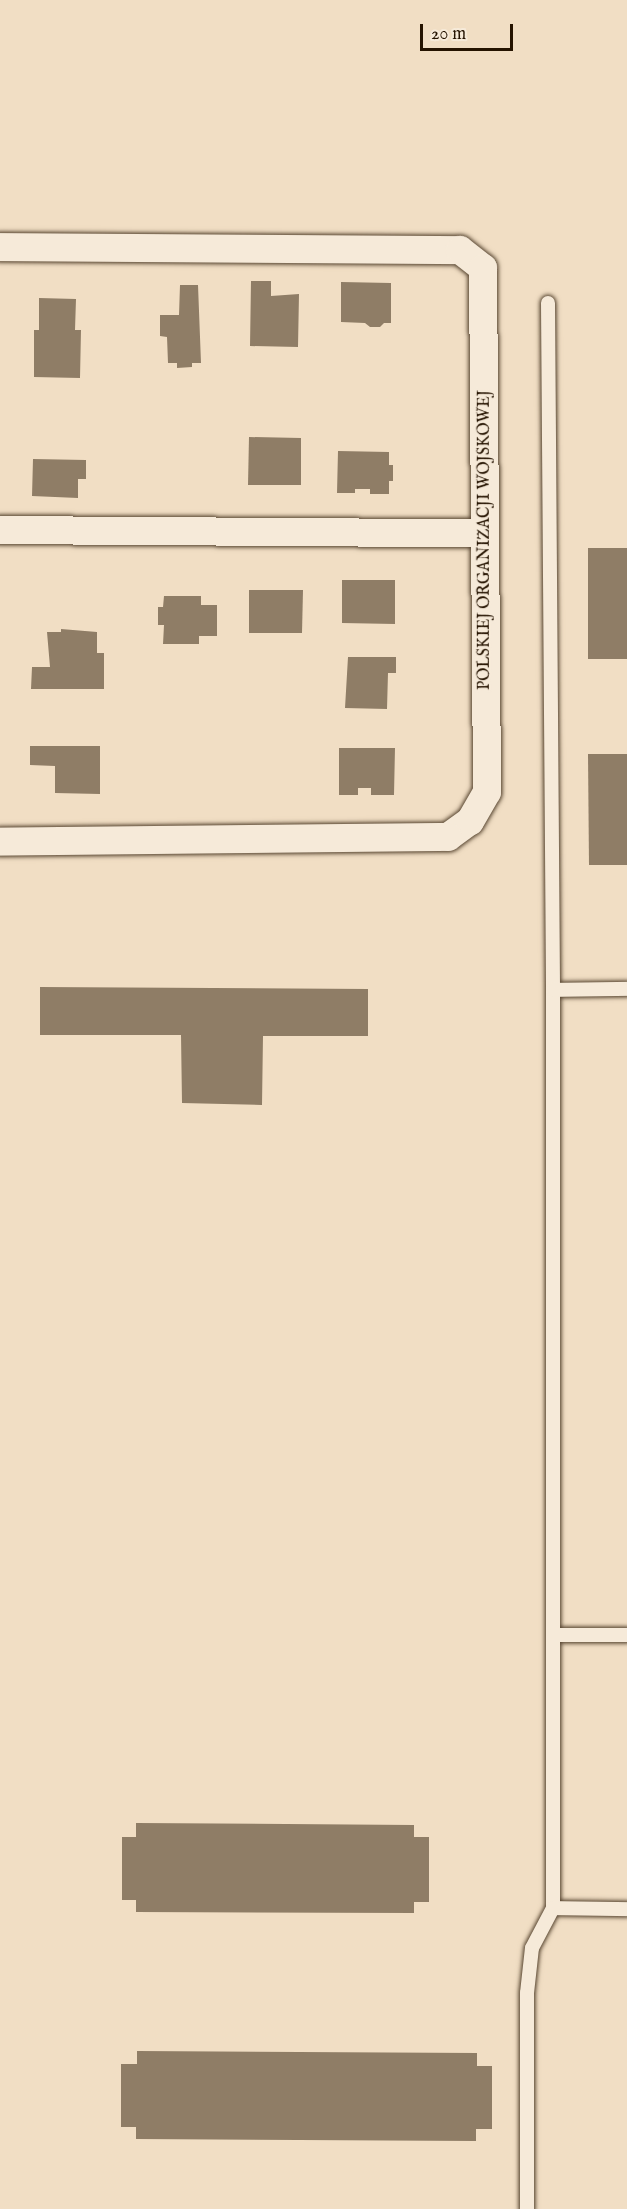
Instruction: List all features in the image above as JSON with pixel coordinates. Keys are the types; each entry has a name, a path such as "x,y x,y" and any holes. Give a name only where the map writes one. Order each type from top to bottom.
{"street":[{"name":"POLSKIEJ ORGANIZACJI WOJSKOWEJ","path":"0,247 460,250 483,268 487,792 470,821 448,837 0,842"},
{"path":"0,530 485,533"}],"lane":[{"path":"527,2209 527,1993 532,1948 554,1908 553,990 548,303"},
{"path":"553,990 627,989"},
{"path":"554,1635 627,1635"},
{"path":"554,1908 627,1909"}],"building":[{"path":"251,281 271,281 271,296 299,294 298,347 250,346"},
{"path":"341,282 391,283 391,323 384,323 380,327 370,327 365,323 341,322"},
{"path":"180,285 198,285 201,363 192,363 192,367 177,368 177,363 168,363 167,337 160,336 160,315 179,315"},
{"path":"39,298 76,299 75,330 81,330 80,378 34,377 34,330 39,330"},
{"path":"249,437 301,438 301,485 248,485"},
{"path":"338,451 389,452 389,465 393,465 393,481 389,481 389,494 370,494 370,489 355,489 355,493 337,493"},
{"path":"33,459 86,460 86,479 78,479 78,498 32,496"},
{"path":"588,548 627,548 627,659 588,659"},
{"path":"342,580 395,580 395,624 342,623"},
{"path":"249,590 303,590 302,633 249,633"},
{"path":"164,596 201,596 201,605 217,605 217,636 199,636 199,644 163,644 164,625 158,625 158,607 163,607"},
{"path":"61,629 97,632 97,653 104,653 104,689 31,689 32,667 50,667 47,632 61,632"},
{"path":"348,657 396,657 396,673 388,673 387,709 345,708"},
{"path":"30,746 100,746 100,794 55,793 55,766 30,765"},
{"path":"339,748 395,748 394,795 371,795 371,788 358,788 358,795 339,795"},
{"path":"588,754 627,754 627,865 589,865"},
{"path":"40,987 368,989 368,1036 263,1036 262,1105 182,1103 181,1035 40,1035"},
{"path":"136,1823 414,1825 414,1837 429,1837 429,1902 414,1902 414,1913 136,1912 136,1900 122,1900 122,1837 136,1837"},
{"path":"137,2051 477,2053 477,2066 492,2066 492,2129 476,2129 476,2141 136,2139 136,2127 121,2127 121,2064 137,2064"}]}
